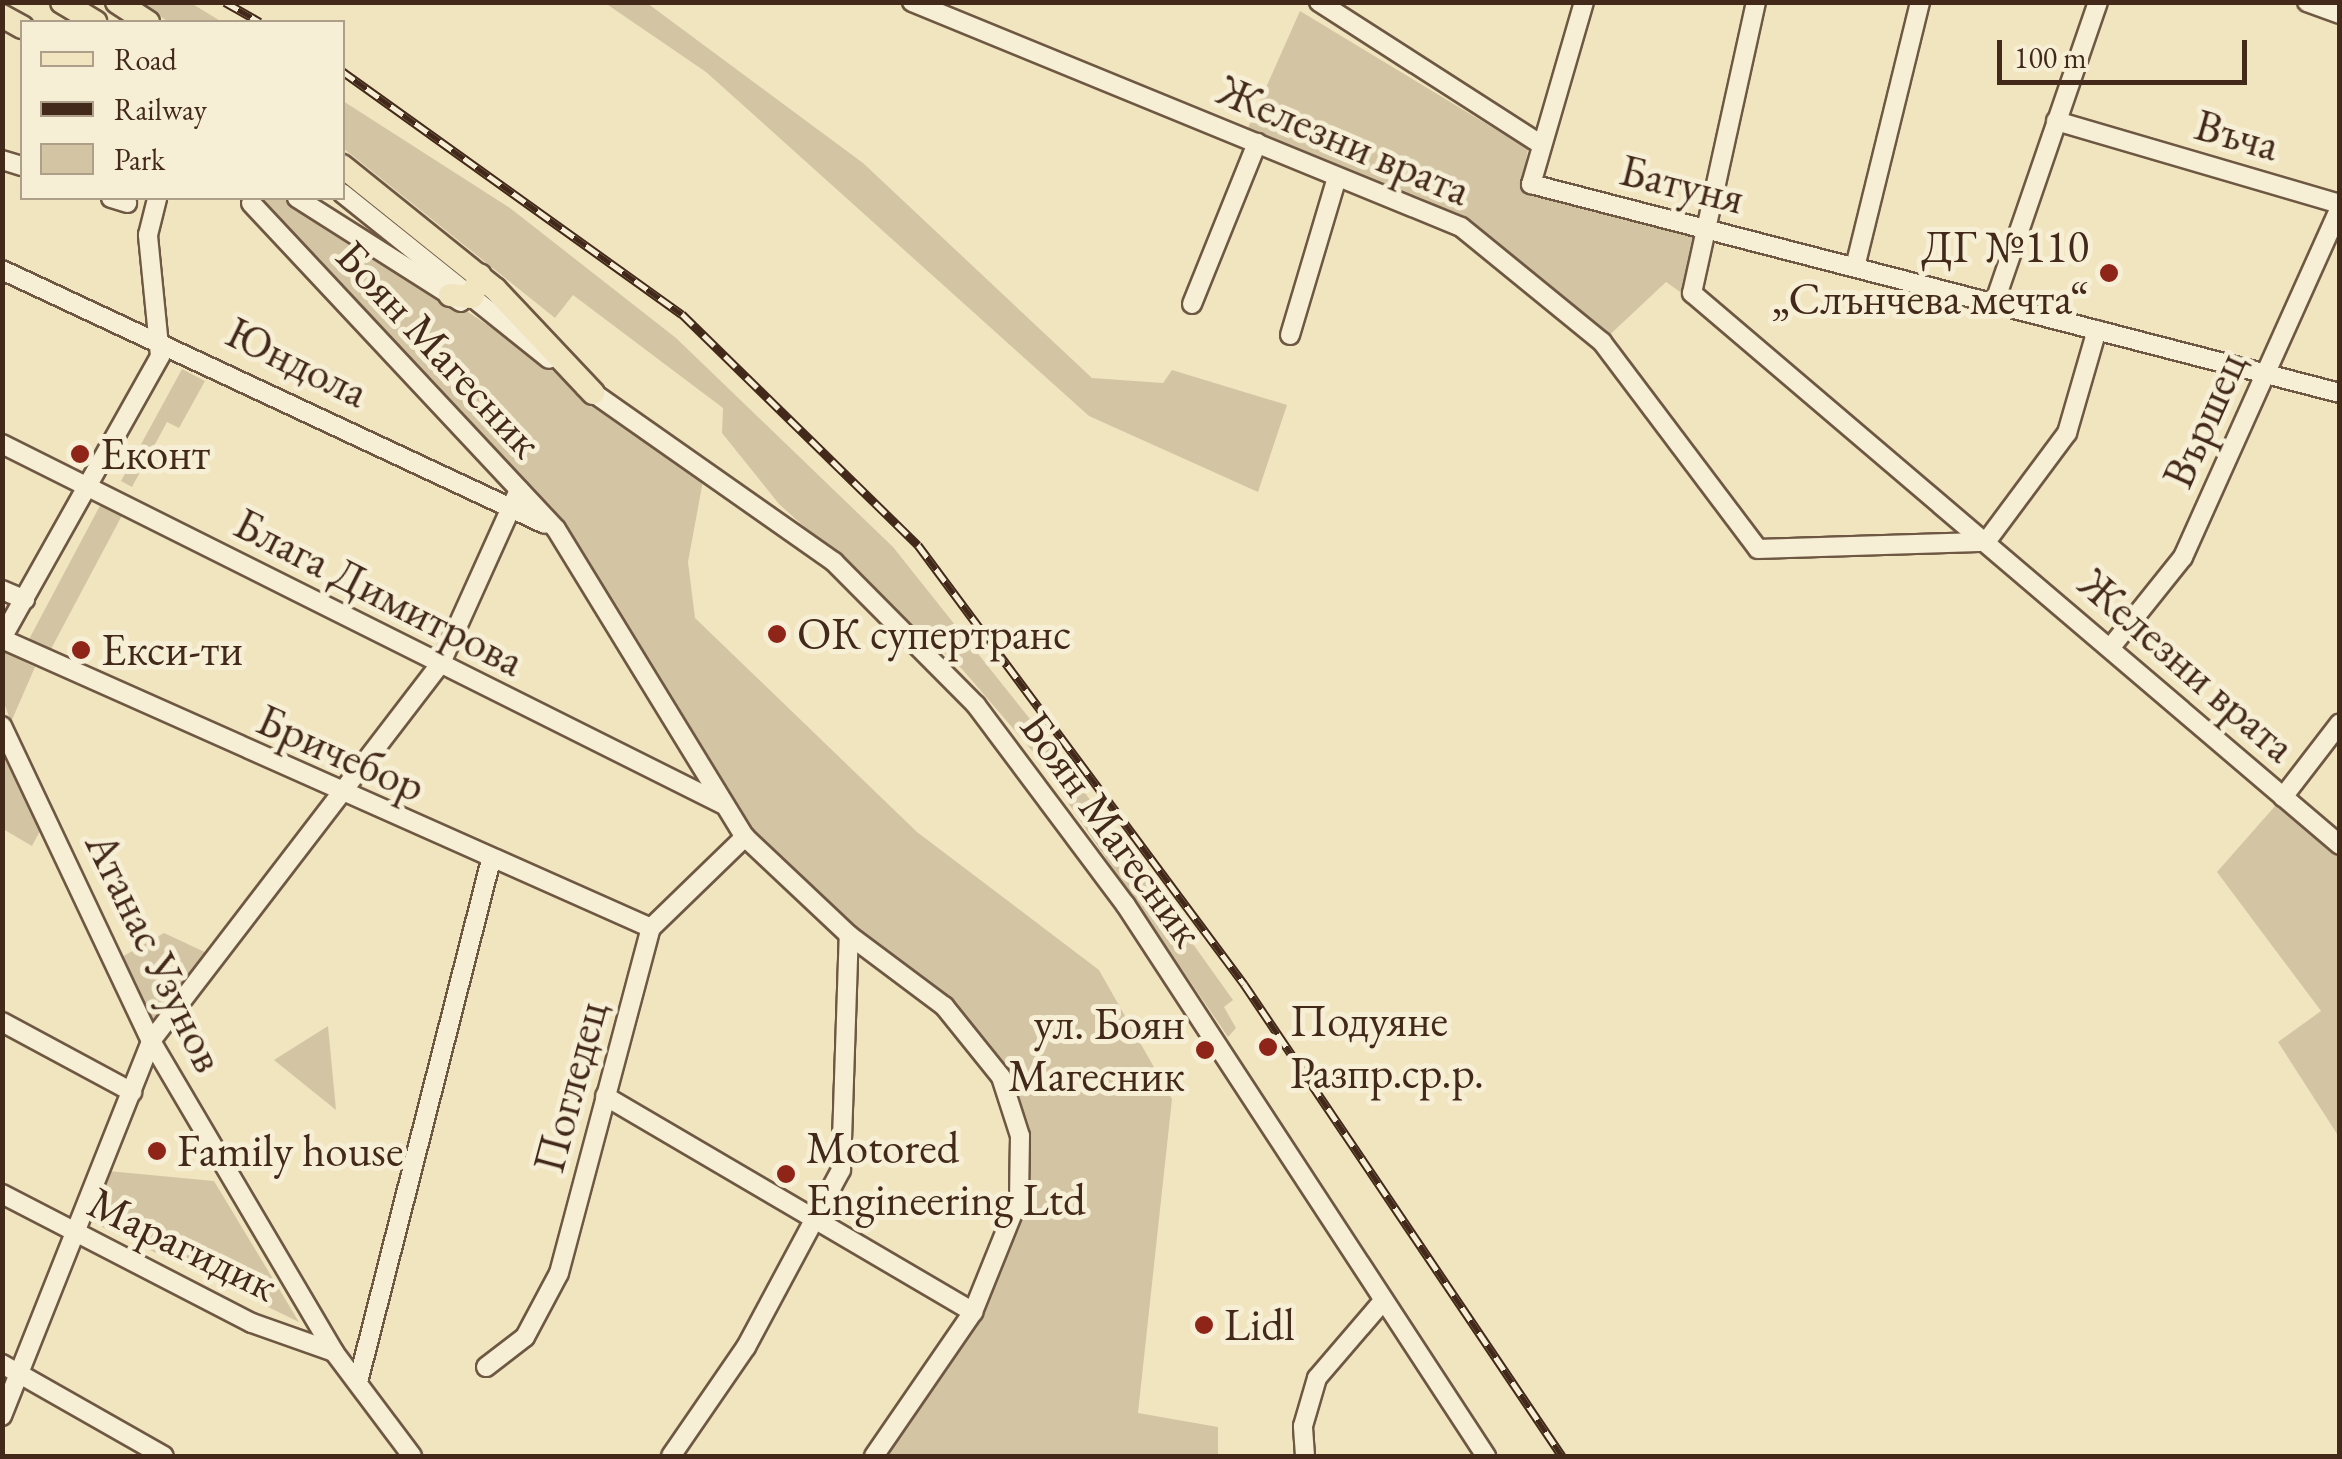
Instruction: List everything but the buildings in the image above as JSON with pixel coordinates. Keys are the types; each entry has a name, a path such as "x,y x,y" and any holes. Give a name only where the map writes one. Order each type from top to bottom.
{"main road":[{"path":"62,2 92,20"},
{"path":"116,2 145,20"},
{"path":"345,169 467,289 593,393"}],"street":[{"name":"Железни врата","path":"912,2 1461,227 1602,342 1758,549 1986,542"},
{"path":"1318,5 1538,143 1584,2"},
{"path":"1705,228 1756,2"},
{"path":"1856,268 1920,2"},
{"path":"1994,304 2098,2"},
{"path":"2307,2 2340,14"},
{"name":"Въча","path":"2056,122 2340,206"},
{"path":"1192,304 1257,143"},
{"name":"Батуня","path":"1538,143 1531,184 2340,394"},
{"path":"1290,336 1337,178"},
{"name":"Боян Магесник","path":"345,195 593,393 834,562 976,705 1125,904 1486,1456"},
{"path":"2,639 91,489 164,340 148,234 156,200"},
{"name":"Боян Магесник","path":"301,200 467,289"},
{"name":"Боян Магесник","path":"250,203 515,499 556,529 745,837 849,936 952,1014 1012,1107 1019,1198 973,1312 874,1456"},
{"name":"Вършец","path":"2110,647 2183,556 2340,206"},
{"name":"Железни врата","path":"1705,228 1692,293 2340,845"},
{"name":"Юндола","path":"2,270 515,499"},
{"path":"1986,542 2067,433 2098,330"},
{"name":"Блага Димитрова","path":"2,444 724,804"},
{"path":"2,1416 152,1041 440,665 515,499"},
{"path":"2,590 24,600"},
{"name":"Бричебор","path":"2,639 341,796 651,928"},
{"path":"2283,797 2340,723"},
{"name":"Атанас Узунов","path":"2,726 152,1041 334,1352 412,1456"},
{"path":"651,928 745,837"},
{"path":"358,1382 491,860"},
{"name":"Погледец","path":"486,1367 525,1337 559,1273 651,928"},
{"path":"671,1456 822,1218 841,1170 849,936"},
{"path":"2,1022 132,1092"},
{"path":"605,1096 822,1218 973,1312"},
{"name":"Марагидик","path":"2,1194 252,1323 334,1352"},
{"path":"1305,1456 1302,1426 1318,1378 1383,1302"},
{"path":"2,1364 164,1456"}],"green space":[{"path":"139,3 191,3 219,20 166,20"},
{"path":"605,3 647,3 863,163 1092,378 1163,383 1172,370 1287,405 1258,492 1089,416 706,72"},
{"path":"1300,11 1528,149 1522,186 1696,230 1683,294 1666,282 1602,342 1461,227 1244,137"},
{"path":"345,102 510,208 676,338 893,547 1053,748 1233,1000 1224,1007 1236,1028 1228,1037 1034,753 962,669 779,504 722,433 723,408 573,295 555,318 345,150"},
{"path":"253,200 300,200 705,470 688,562 695,618 917,832 1099,970 1172,1099 1138,1413 1218,1427 1218,1456 874,1456 949,1343 1019,1198 1020,1136 981,1049 745,837 556,529"},
{"path":"182,369 205,381 179,428 167,422 132,487 121,481"},
{"path":"103,500 124,511 50,652 28,640"},
{"path":"3,651 35,667 11,722 3,700"},
{"path":"3,755 41,829 32,846 3,829"},
{"path":"2283,797 2339,845 2339,1137 2278,1042 2321,1011 2217,872"},
{"path":"164,933 209,954 154,1026 120,958"},
{"path":"328,1026 336,1110 274,1060"},
{"path":"108,1171 214,1181 299,1322 88,1220"}],"railway":[{"path":"225,2 256,20"},
{"path":"345,73 682,314 918,545 1244,984 1562,1456"}],"place":[{"name":"ДГ №110 „Слънчева мечта“","path":"2109,273"},
{"name":"Еконт","path":"80,454"},
{"name":"ОК супертранс","path":"777,634"},
{"name":"Екси-ти","path":"81,650"},
{"name":"Подуяне Разпр.ср.р.","path":"1268,1047"},
{"name":"ул. Боян Магесник","path":"1205,1050"},
{"name":"Family house","path":"157,1151"},
{"name":"Motored Engineering Ltd","path":"786,1174"},
{"name":"Lidl","path":"1204,1325"}]}
